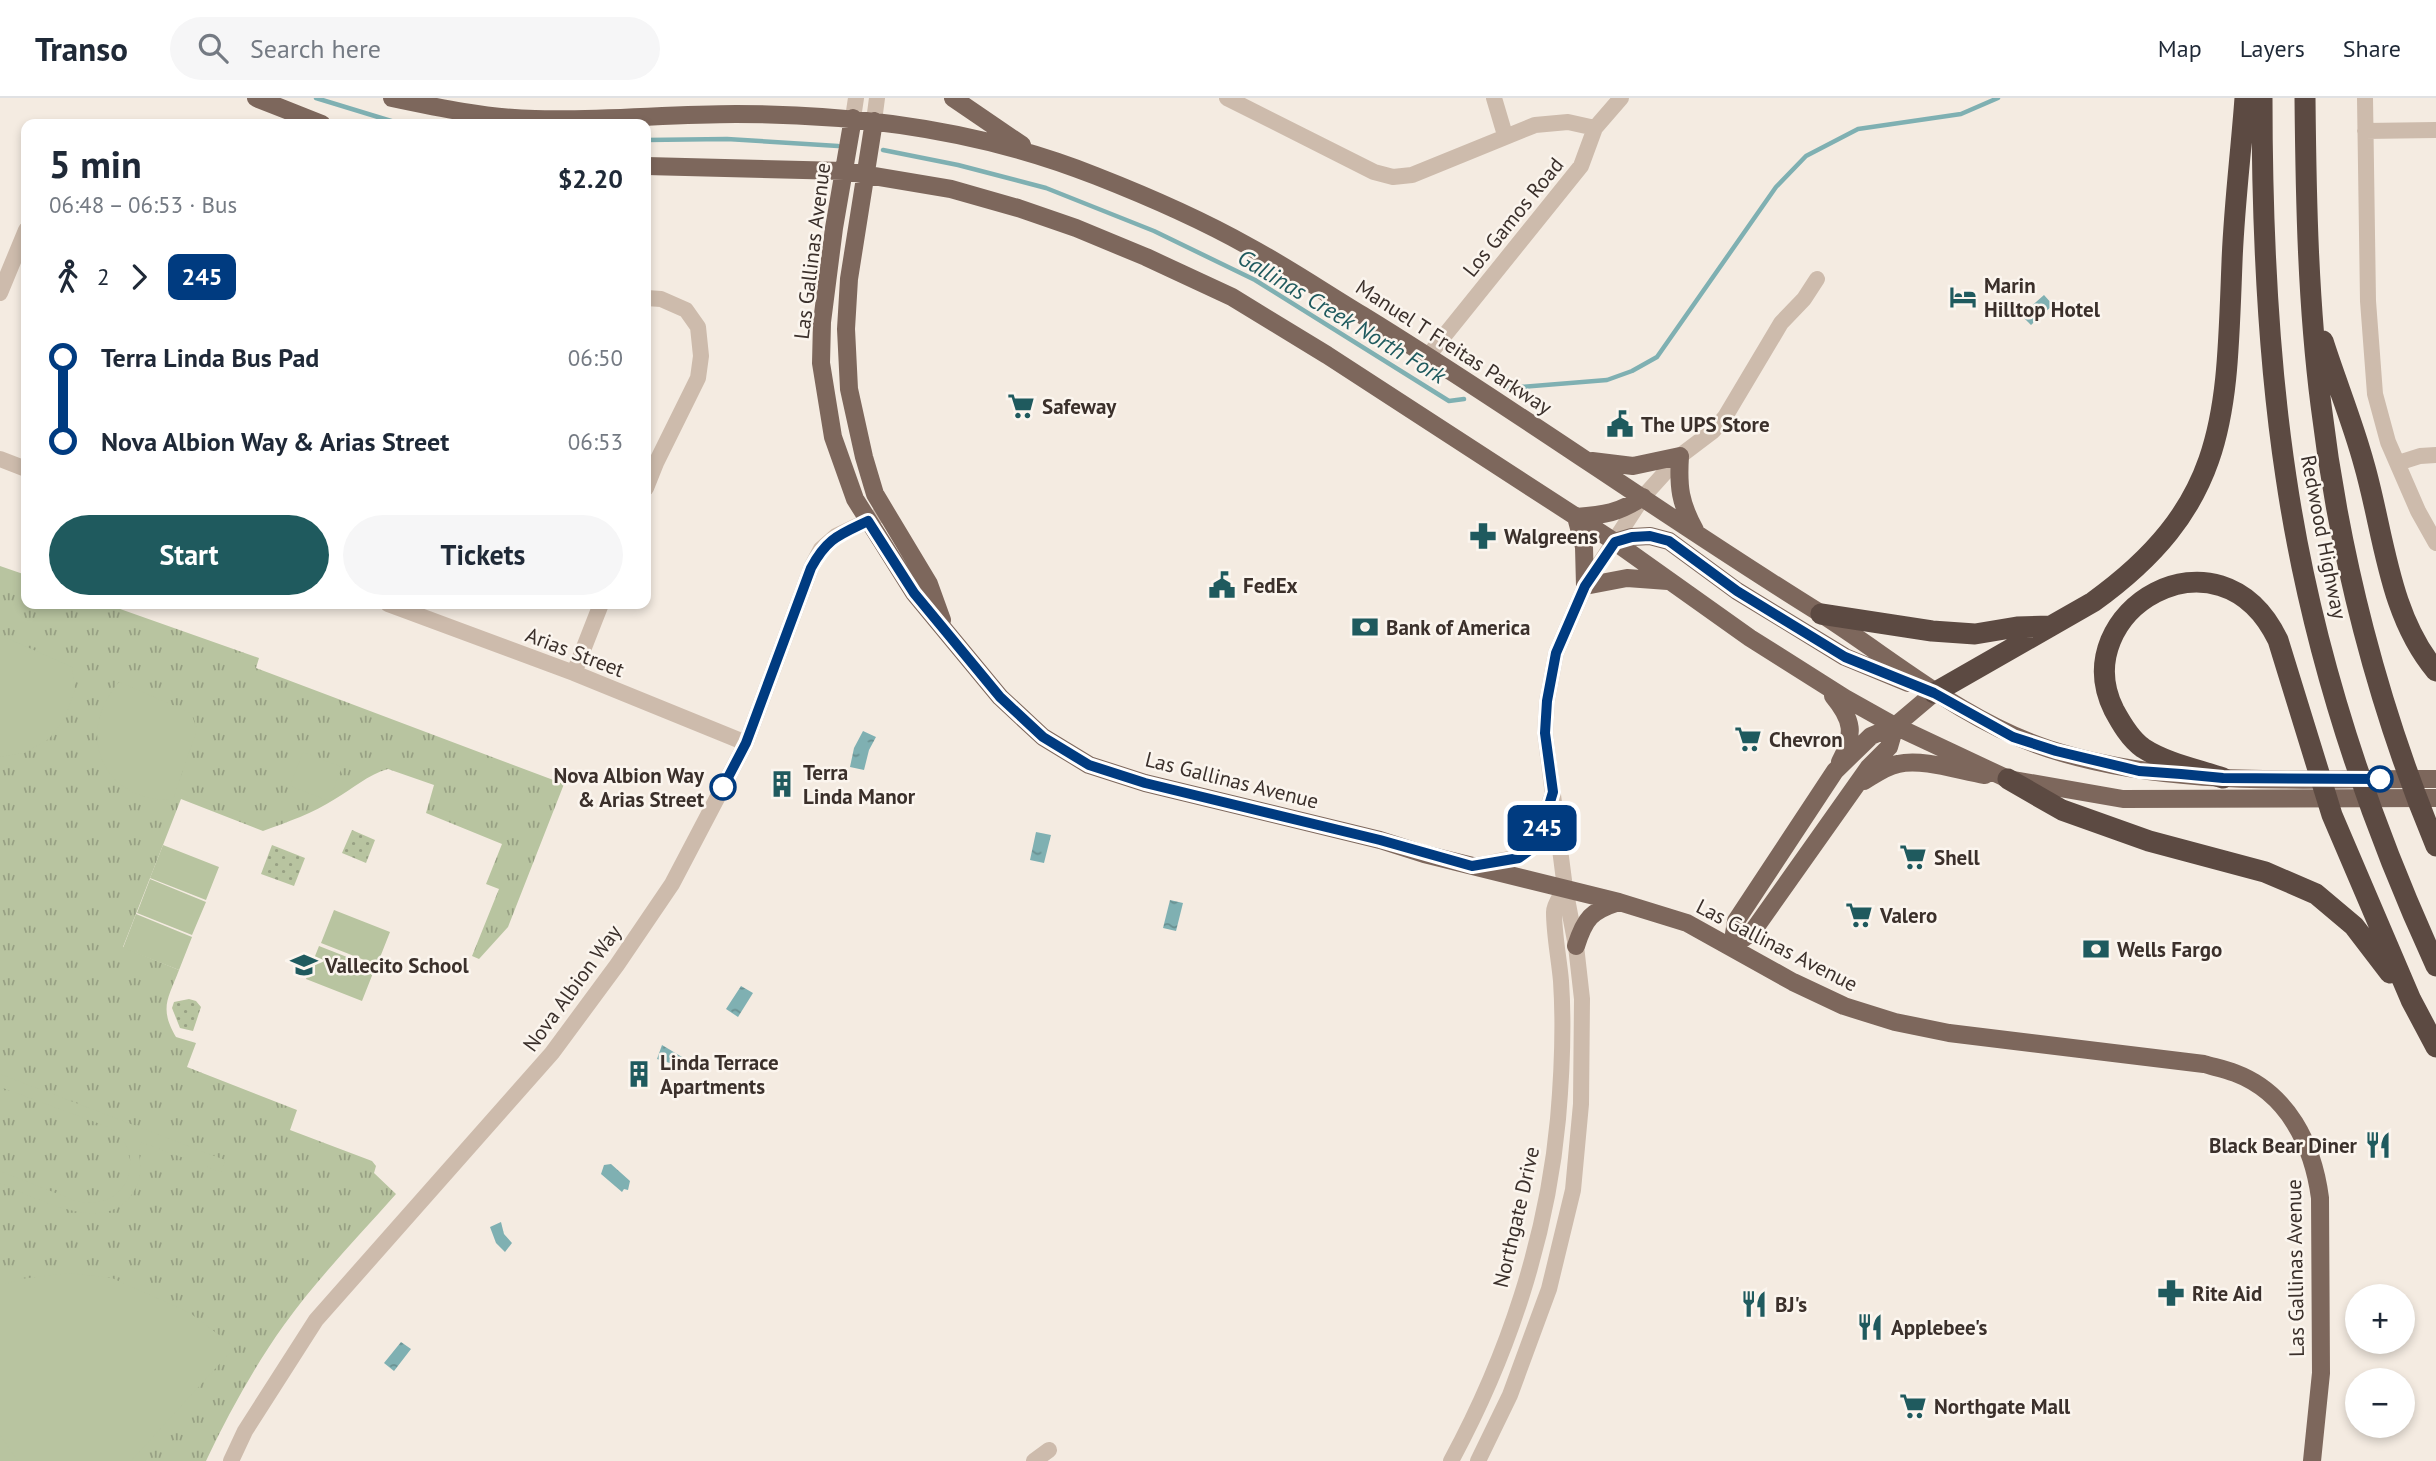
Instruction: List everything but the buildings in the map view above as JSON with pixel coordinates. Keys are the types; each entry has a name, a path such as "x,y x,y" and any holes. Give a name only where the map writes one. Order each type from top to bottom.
{"highway":[{"path":"1934,693 2093,602 2147,556 2179,520 2208,467 2224,403 2245,98"},
{"name":"Redwood Highway","path":"2262,98 2264,241 2270,339 2281,447 2297,542 2319,639 2346,733 2389,856 2436,966"},
{"name":"Redwood Highway","path":"2305,98 2306,214 2325,437 2348,561 2390,717 2436,846"},
{"path":"2312,309 2364,464 2386,559 2406,623 2434,667"},
{"path":"2223,778 2169,761 2140,746 2123,725 2107,694 2106,659 2122,621 2149,595 2171,585 2200,582 2233,590 2257,607 2270,624 2278,640 2332,815 2411,1000 2436,1048"},
{"path":"1821,614 1932,631 1975,634 2017,626 2049,626"},
{"path":"2008,779 2062,810 2149,841 2264,872 2316,894 2354,926 2411,1000"}],"main road":[{"path":"256,98 309,119"},
{"name":"Manuel T Freitas Parkway","path":"392,98 446,110 523,119"},
{"path":"953,98 1034,153"},
{"name":"Manuel T Freitas Parkway","path":"566,119 734,114 853,118 934,129 1034,153 1122,187 1245,244 1467,381 1821,614 1934,693 2013,737 2056,751 2139,771 2223,778 2436,779"},
{"name":"Las Gallinas Avenue","path":"853,118 826,287 821,363 833,437 855,499 914,593 1000,697 1043,737 1089,765 1145,783 1380,840 1619,902 1687,923 1818,994 1844,1006 1895,1022 1949,1033 2204,1064 2237,1073 2268,1092 2292,1117 2307,1142 2316,1170 2320,1198 2321,1373 2312,1461"},
{"name":"Las Gallinas Avenue","path":"874,121 849,279 846,361 852,412 875,494 929,584 946,630"},
{"path":"651,166 847,154 868,157 950,189 1018,208 1134,252 1232,297 1327,355 1615,542 1822,684 1895,726 2008,779"},
{"path":"821,363 846,361"},
{"path":"1588,461 1633,466 1680,456 1680,494 1684,510 1697,533"},
{"path":"1576,517 1610,515 1626,509 1643,497"},
{"path":"1576,517 1584,548 1585,586 1627,578 1670,582"},
{"path":"1615,542 1650,536 1669,541 1737,591 1845,657 1934,693 1895,726 1871,736 1835,771"},
{"path":"1732,947 1736,921 1848,747 1851,728 1845,711 1822,684"},
{"path":"1732,947 1753,931 1870,767 1889,747 1895,726"},
{"path":"1858,785 1891,766 1920,763 2123,799 2436,798"},
{"path":"1576,946 1587,920 1597,909 1619,902"}],"street":[{"name":"Las Gallinas Avenue","path":"853,118 856,98"},
{"name":"Las Gallinas Avenue","path":"874,121 877,98"},
{"path":"1227,98 1374,172 1394,177 1412,175 1535,125 1568,122 1595,128"},
{"path":"1494,98 1505,135"},
{"name":"Los Gamos Road","path":"1428,356 1581,166 1595,128 1621,98"},
{"path":"2365,98 2368,301 2375,394 2382,423 2398,463 2418,511 2436,543"},
{"path":"2365,131 2436,130"},
{"path":"0,293 21,242"},
{"name":"Northgate Drive","path":"1478,1461 1510,1395 1536,1327 1558,1254 1573,1190 1581,1104 1582,999 1545,733 1547,701 1556,653 1585,586 1643,497 1680,456 1713,431 1725,417 1782,323 1804,299 1816,279"},
{"path":"651,298 661,299 686,310 698,327 701,356 698,377 651,476"},
{"path":"2398,463 2420,456 2436,455"},
{"path":"0,459 21,467"},
{"name":"Nova Albion Way","path":"231,1461 245,1431 316,1320 552,1053 617,965 671,884 746,743 811,568 821,549 836,536 886,512"},
{"name":"Arias Street","path":"401,609 574,673 746,743"},
{"path":"574,673 599,609"},
{"path":"1472,866 1519,858 1530,850 1540,835 1553,792"},
{"name":"Northgate Drive","path":"1451,1461 1488,1386 1513,1319 1550,1183 1558,1120 1562,1016 1554,909 1565,888"},
{"path":"1550,1183 1573,1190"},
{"path":"1034,1461 1049,1450"}],"green space":[{"path":"0,566 21,573 21,609 120,609 259,658 256,668 564,784 508,927 479,959 472,956 499,889 486,884 502,844 426,813 434,785 388,769 367,778 318,809 263,831 181,799 123,947 179,970 169,996 167,1011 176,1037 196,1043 187,1067 297,1110 290,1130 372,1161 376,1166 374,1173 396,1194 284,1325 242,1391 206,1461 0,1461"},
{"path":"0,635 72,667 75,689 65,718 49,739 24,753 0,757"},
{"path":"119,682 191,713 197,729 173,800 148,798 128,790 113,777 102,761 98,722 105,702"},
{"path":"303,752 342,767 329,801 290,786"},
{"path":"352,830 375,840 366,863 342,853"},
{"path":"163,845 219,867 206,900 150,878"},
{"path":"272,845 305,858 294,886 261,874"},
{"path":"150,879 206,902 192,935 137,913"},
{"path":"334,910 390,932 377,965 321,943"},
{"path":"136,914 192,937 179,970 123,948"},
{"path":"319,946 375,968 362,1001 306,979"},
{"path":"189,999 196,1001 201,1007 193,1031 180,1028 172,1008 174,1002"},
{"path":"0,1074 225,1160 221,1172 141,1142 140,1177 127,1201 112,1210 94,1213 54,1206 0,1183 0,1171 76,1201 96,1202 117,1194 128,1178 130,1158 128,1149 116,1132 99,1123 0,1087"},
{"path":"69,1273 112,1278 190,1313 235,1347 131,1461 18,1461 0,1435 0,1286 20,1279"}],"water":[{"path":"2044,295 2053,305 2031,325 2021,315"},
{"path":"863,731 876,737 869,750 864,770 850,767 854,748"},
{"path":"1036,832 1051,835 1044,863 1030,860"},
{"path":"1170,900 1183,903 1176,931 1163,928"},
{"path":"741,986 753,993 738,1017 726,1009"},
{"path":"662,1045 682,1057 683,1072 674,1072 673,1064 657,1059"},
{"path":"611,1164 630,1181 628,1190 624,1189 622,1192 601,1174 604,1165"},
{"path":"501,1222 504,1234 512,1243 505,1252 496,1243 490,1227"},
{"path":"401,1342 411,1349 394,1371 384,1363"}],"waterway":[{"name":"Gallinas Creek North Fork","path":"316,98 385,119"},
{"name":"Gallinas Creek North Fork","path":"1507,388 1607,380 1632,371 1657,357 1776,187 1806,156 1858,129 1961,114 1998,98"},
{"name":"Gallinas Creek North Fork","path":"651,140 727,139 838,146"},
{"name":"Gallinas Creek North Fork","path":"883,150 958,165 1046,188 1154,231 1255,280 1449,401 1464,399"}],"bus line":[{"name":"245","path":"723,787 746,743 811,568 821,549 836,536 868,521 914,593 1000,697 1043,737 1089,765 1145,783 1380,840 1472,866 1519,858 1530,850 1540,835 1553,792 1545,733 1547,701 1556,653 1585,586 1615,542 1632,537 1650,536 1669,541 1737,591 1845,657 1934,693 2013,737 2056,751 2139,771 2223,778 2380,779"}],"place":[{"name":"Marin Hilltop Hotel","path":"1963,297"},
{"name":"Safeway","path":"1021,406"},
{"name":"The UPS Store","path":"1620,424"},
{"name":"Walgreens","path":"1483,536"},
{"name":"FedEx","path":"1222,585"},
{"name":"Bank of America","path":"1365,627"},
{"name":"Chevron","path":"1748,739"},
{"name":"Terra Linda Manor","path":"782,784"},
{"name":"Nova Albion Way & Arias Street","path":"723,787"},
{"name":"Shell","path":"1913,857"},
{"name":"Valero","path":"1859,915"},
{"name":"Wells Fargo","path":"2096,949"},
{"name":"Vallecito School","path":"304,965"},
{"name":"Linda Terrace Apartments","path":"639,1074"},
{"name":"Black Bear Diner","path":"2378,1145"},
{"name":"Rite Aid","path":"2171,1293"},
{"name":"BJ's","path":"1754,1304"},
{"name":"Applebee's","path":"1870,1327"},
{"name":"Northgate Mall","path":"1913,1406"}]}
